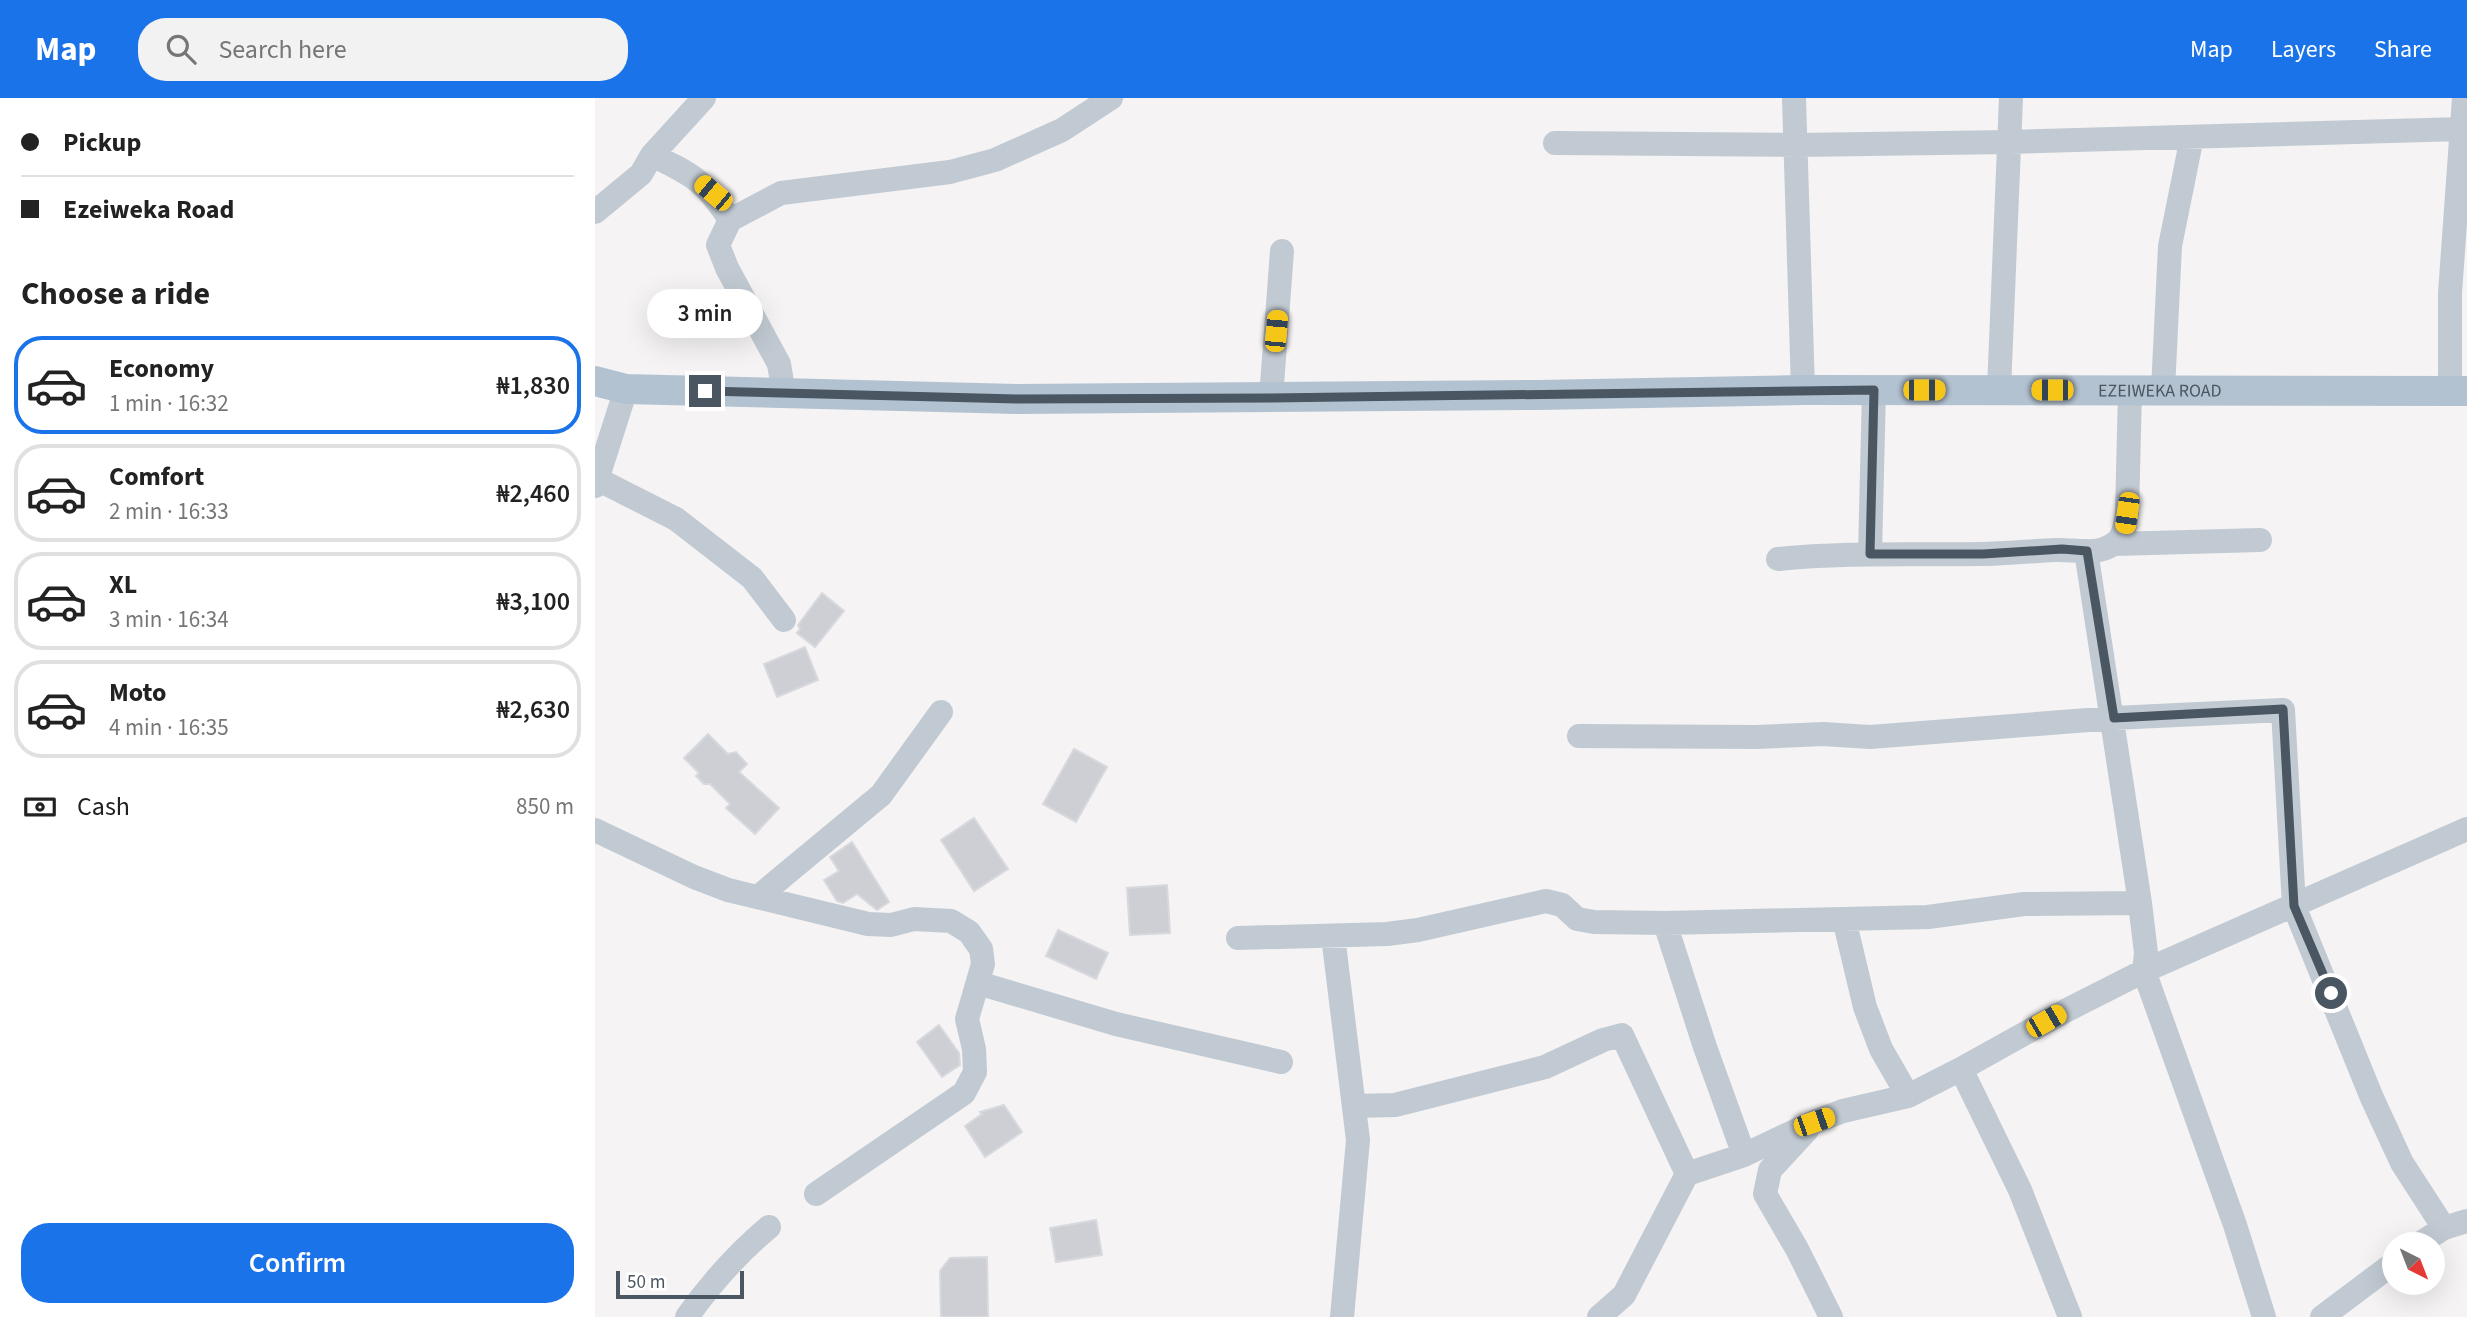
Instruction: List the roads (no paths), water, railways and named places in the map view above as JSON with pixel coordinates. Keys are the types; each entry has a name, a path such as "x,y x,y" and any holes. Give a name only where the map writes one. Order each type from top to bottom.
{"main road":[{"name":"EZEIWEKA ROAD","path":"595,381 626,389 1017,399 1803,390 2458,391"}],"street":[{"path":"595,212 641,174 652,155 704,98"},
{"path":"784,394 779,364 727,268 718,245 730,220 781,193 950,172 995,160 1062,130 1111,98"},
{"path":"1794,98 1803,390"},
{"path":"1999,390 2011,98"},
{"path":"2458,391 2461,130 2464,98"},
{"path":"1555,143 1797,145 2010,142 2461,130"},
{"path":"2163,390 2170,246 2192,137"},
{"path":"652,155 691,174 713,193 730,220"},
{"path":"1271,398 1282,251"},
{"path":"626,389 596,483 676,519 752,578 784,621"},
{"path":"1870,554 1874,390"},
{"path":"2114,544 2125,531 2127,513 2130,391"},
{"path":"1778,559 1823,554 1983,554 2062,549 2087,551 2100,550 2114,544 2260,540"},
{"path":"2087,551 2140,903 2146,953 2144,971 2265,1317"},
{"path":"1579,736 1756,737 1823,734 1870,737 2114,718 2283,709 2294,906 2372,1098 2402,1163 2455,1225"},
{"path":"758,897 881,795 941,712"},
{"path":"1599,1317 1629,1306 1688,1174 1744,1155 1843,1111 1908,1096 2144,971 2467,829"},
{"path":"595,830 694,877 728,890 869,923 891,925 914,919 951,921 969,932 981,949 983,964 967,1019 974,1049 975,1072 964,1093 816,1194"},
{"path":"1238,938 1387,934 1418,930 1546,901 1562,905 1577,919 1594,922 1665,923 1928,917 2024,904 2140,903"},
{"path":"1843,919 1865,1007 1881,1049 1908,1096"},
{"path":"1665,923 1705,1047 1744,1155"},
{"path":"1333,936 1358,1140 1342,1317"},
{"path":"978,983 1116,1024 1281,1062"},
{"path":"1354,1106 1395,1105 1545,1067 1603,1040 1622,1035 1688,1174"},
{"path":"1961,1069 2020,1190 2070,1317"},
{"path":"1814,1122 1770,1170 1765,1194 1797,1249 1831,1317"},
{"path":"687,1317 729,1264 769,1227"},
{"path":"2322,1317 2382,1272"}]}
